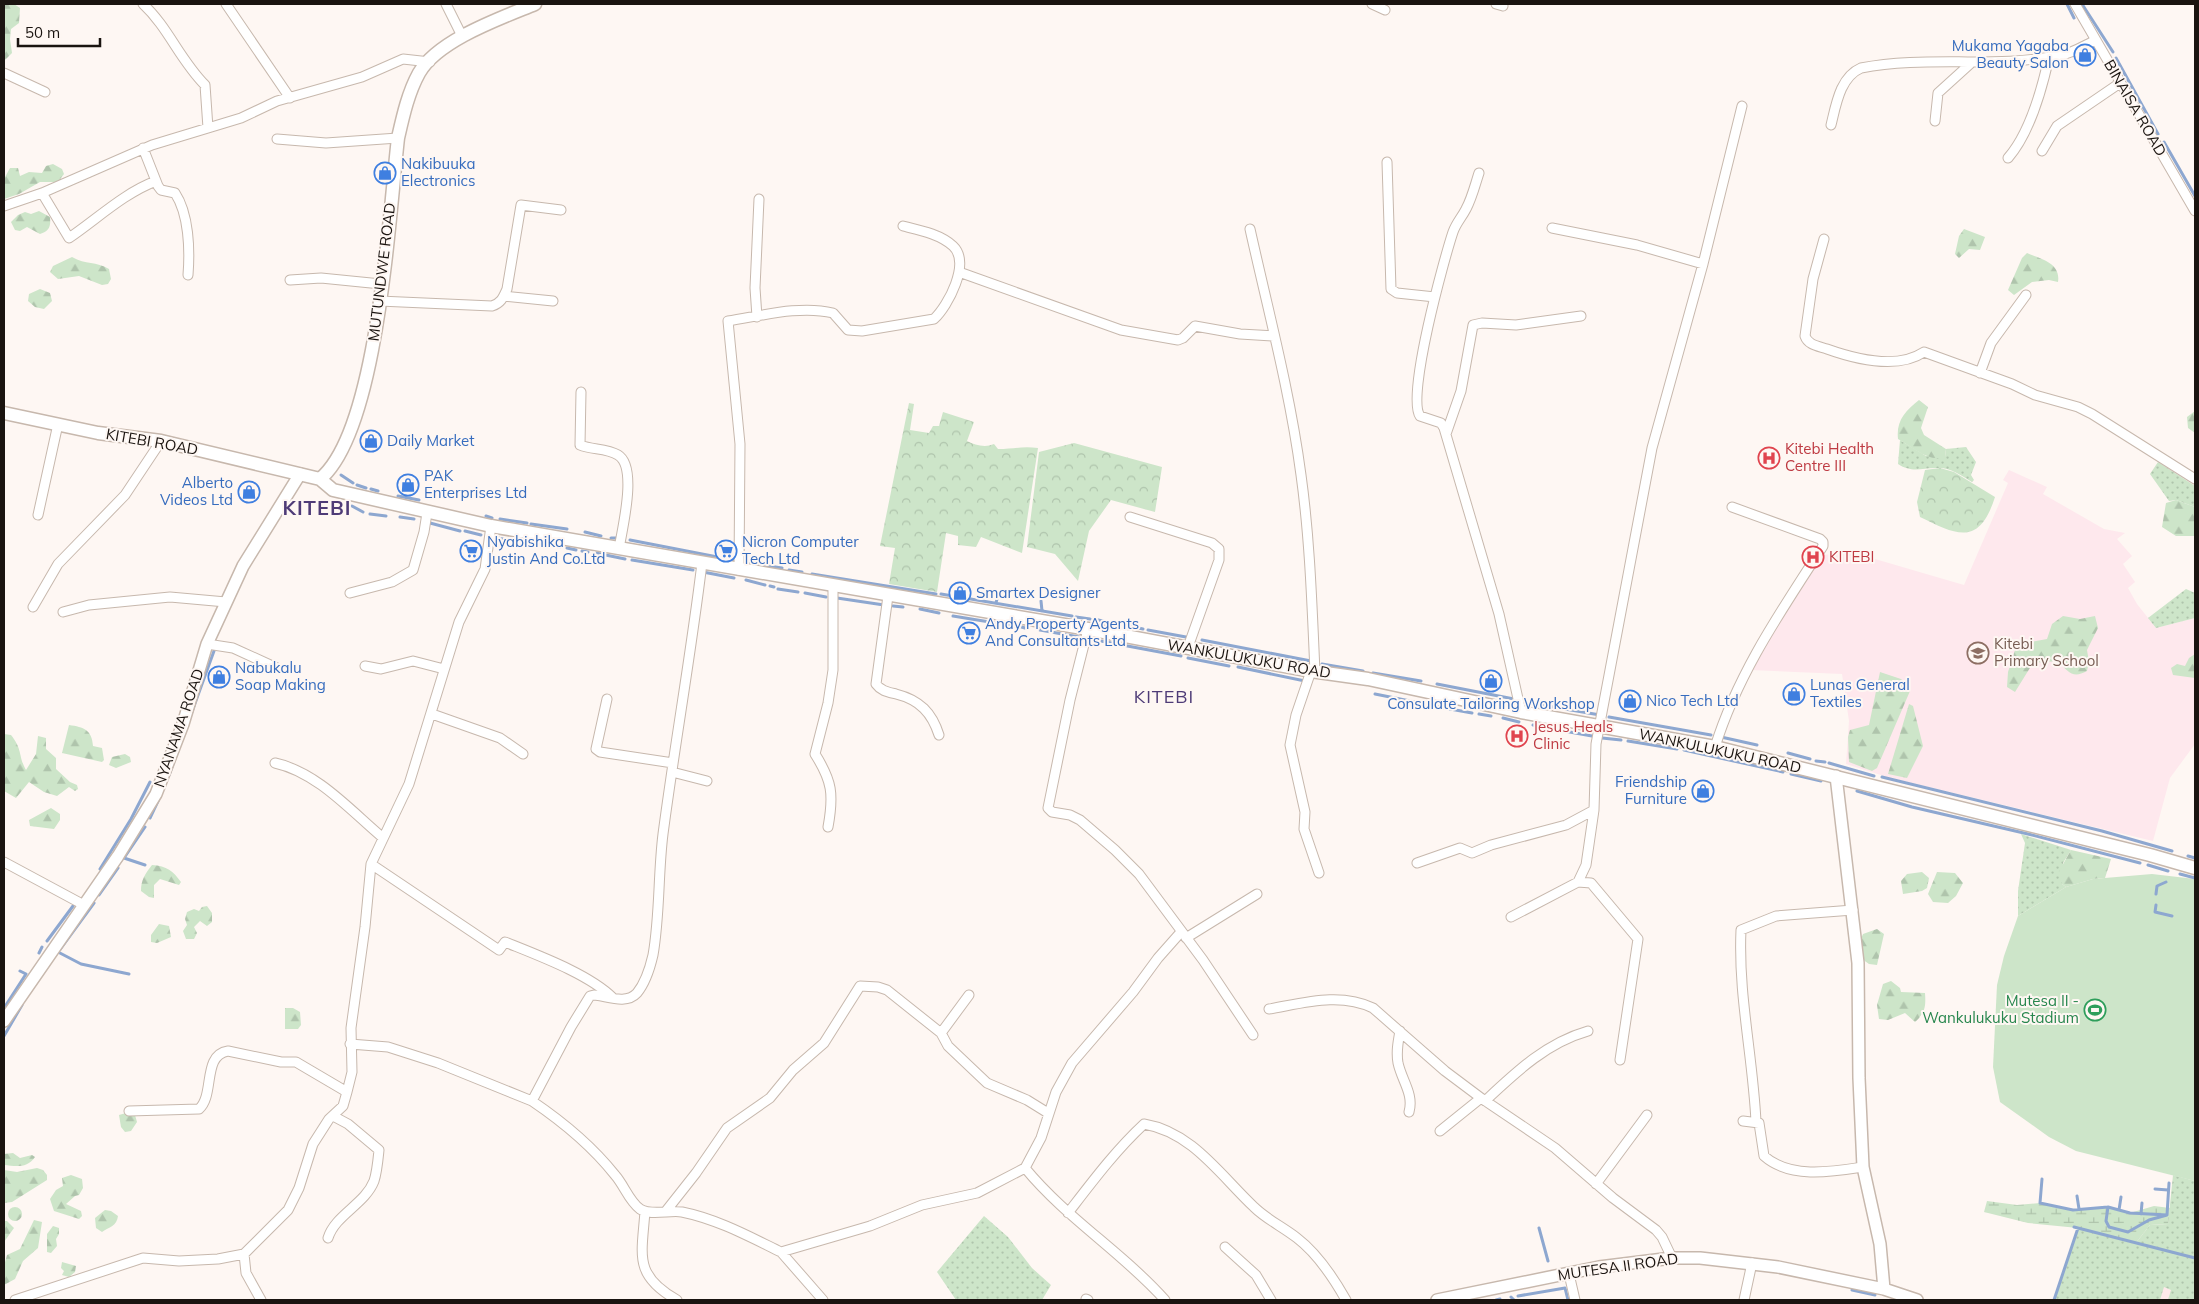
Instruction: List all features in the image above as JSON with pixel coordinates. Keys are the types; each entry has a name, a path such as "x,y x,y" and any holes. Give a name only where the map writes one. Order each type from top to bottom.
{"main road":[{"name":"MUTUNDWE ROAD","path":"320,479 335,462 357,412 370,364 398,138 406,105 420,72 440,50 462,36 535,4"},
{"name":"KITEBI ROAD","path":"4,413 98,433 161,441 300,474"},
{"name":"WANKULUKUKU ROAD","path":"300,474 320,479 333,490 427,513 491,526 1088,629 1313,671 1368,679 1521,712 1715,748 1836,776 2195,868"}],"street":[{"path":"143,4 155,15 191,71 205,85 208,128"},
{"path":"226,4 290,98"},
{"path":"446,4 462,36"},
{"path":"1372,4 1385,10"},
{"name":"BINAISA ROAD","path":"2075,4 2195,211"},
{"path":"1830,125 1840,91 1853,72 1871,66 1935,61 1970,64 2033,61 2063,55 2096,40"},
{"path":"2008,158 2017,145 2043,86 2049,57"},
{"path":"4,206 42,193 144,148 208,128 290,98 362,77 403,59 430,62"},
{"path":"1935,121 1938,93 1970,64"},
{"path":"4,73 45,92"},
{"path":"2042,151 2057,126 2120,83"},
{"path":"1578,882 1586,865 1594,810 1596,744 1652,448 1703,264 1742,106"},
{"path":"277,139 326,143 398,138"},
{"path":"144,148 160,189 177,194 187,235 188,274"},
{"path":"1387,162 1392,289 1398,293 1435,297"},
{"path":"1479,173 1472,197 1453,233 1435,297 1421,364 1416,408 1420,416 1440,423 1446,434 1499,614 1521,712"},
{"path":"42,193 69,238 143,186 156,181"},
{"path":"757,317 755,288 759,199"},
{"path":"379,301 492,306 498,304 504,296 521,205 561,210"},
{"path":"739,570 740,444 728,321 786,313 828,312 837,317 845,328 862,331 930,321 937,316 947,302 959,272 959,262 954,247 926,232 903,226"},
{"path":"1552,228 1637,245 1703,264"},
{"path":"1250,229 1274,336 1301,475 1314,608 1313,671 1296,715 1290,745 1305,812 1304,828 1319,873"},
{"path":"1824,239 1808,305 1805,336 1811,344 1846,356 1888,361 1906,360 1924,352 2035,396 2078,408 2092,414 2195,479"},
{"path":"959,272 1122,330 1174,340 1183,338 1195,326 1240,334 1274,336"},
{"path":"290,280 328,278 381,284"},
{"path":"1980,373 1991,343 2026,295"},
{"path":"504,296 553,301"},
{"path":"1446,434 1461,391 1473,325 1482,322 1516,325 1581,316"},
{"path":"581,392 580,445 618,455 626,465 628,493 619,549"},
{"path":"38,515 58,424"},
{"path":"33,607 58,564 125,495 161,441"},
{"name":"NYANAMA ROAD","path":"4,1021 118,856 156,794 183,724 207,644 243,566 300,474"},
{"path":"1715,748 1747,667 1764,635 1823,546 1823,542 1820,539 1732,507"},
{"path":"350,593 392,582 413,570 424,532 427,513"},
{"path":"1130,517 1212,543 1219,550 1219,560 1188,647"},
{"path":"15,1300 144,1258 180,1261 218,1259 244,1254 288,1210 299,1188 312,1144 320,1131 342,1106 348,1092 352,1072 350,1044 370,864 408,784 432,714 459,622 480,584 485,569 491,526"},
{"path":"532,1101 571,1026 590,996 630,998 636,994 649,969 655,934 663,834 702,563"},
{"path":"828,827 830,784 825,768 815,754 828,703 833,670 833,586"},
{"path":"888,596 876,684 882,690 902,695 920,704 932,718 939,735"},
{"path":"63,612 88,605 170,597 226,602"},
{"path":"1088,629 1070,700 1048,808 1052,812 1070,815 1080,820 1115,850 1139,874 1226,991 1253,1035"},
{"path":"207,644 233,648 277,668"},
{"path":"365,666 381,668 413,662 444,669"},
{"path":"607,699 596,749 600,752 673,767 707,781"},
{"path":"432,714 500,738 524,754"},
{"path":"275,763 292,766 345,802 357,816 382,837"},
{"path":"1836,776 1853,910 1860,996 1859,1078 1862,1167 1880,1244 1884,1289"},
{"path":"1418,863 1460,848 1472,854 1500,842 1566,825 1594,810"},
{"path":"4,862 84,905"},
{"path":"370,864 499,950 505,942 537,955 603,988 612,998"},
{"path":"1511,917 1578,882 1591,883 1638,939 1620,1060"},
{"path":"781,1252 870,1226 922,1204 977,1193 1025,1168 1036,1150 1056,1092 1072,1063 1133,992 1158,958 1184,935 1257,894"},
{"path":"1853,910 1776,916 1741,930 1740,959 1742,1004 1755,1097 1756,1122 1760,1126 1761,1148 1764,1156 1780,1167 1820,1172 1862,1167"},
{"path":"666,1212 727,1128 770,1098 793,1070 824,1043 855,990 860,986 878,986 887,990 941,1033 948,1046 987,1083 1027,1100 1048,1113"},
{"path":"941,1033 969,995"},
{"path":"1269,1009 1336,999 1363,1004 1373,1008 1445,1071 1555,1148 1596,1184 1656,1230 1662,1237 1672,1258"},
{"path":"1400,1031 1397,1048 1398,1063 1412,1102 1409,1112"},
{"path":"1440,1131 1549,1047 1570,1036 1588,1031"},
{"path":"350,1044 388,1047 438,1063 532,1101 582,1138 616,1175 640,1209 645,1211 681,1212 745,1234 781,1252 822,1300"},
{"path":"129,1111 199,1109 207,1097 209,1079 217,1056 221,1052 228,1051 281,1062 296,1062 348,1092"},
{"path":"1596,1184 1647,1115"},
{"path":"328,1238 330,1230 361,1199 374,1182 379,1150 348,1124 333,1116"},
{"path":"1743,1121 1756,1122"},
{"path":"1068,1213 1102,1168 1144,1124 1162,1127 1184,1139 1256,1209 1299,1240 1328,1270 1346,1300"},
{"path":"1025,1168 1040,1186 1068,1213 1126,1260 1165,1300"},
{"path":"645,1211 642,1261 645,1273 653,1283 677,1300"},
{"path":"1225,1247 1256,1275 1271,1300"},
{"path":"244,1254 246,1273 261,1300"},
{"name":"MUTESA II ROAD","path":"1437,1300 1599,1267 1672,1258 1700,1258 1824,1275 1884,1289 1917,1300"},
{"path":"1744,1300 1752,1264"},
{"path":"1569,1274 1575,1300"}],"shaded area":[{"name":"Kitebi Primary School","path":"2009,470 2047,487 2043,494 2104,529 2125,533 2117,539 2132,556 2123,564 2135,582 2128,588 2137,604 2156,628 2195,618 2195,744 2170,778 2153,841 1887,777 1846,764 1849,721 1842,674 1750,670 1770,635 1823,555 1851,552 1964,585 2008,483 2003,480"},
{"path":"2163,1286 2171,1290 2186,1300 2160,1300"}],"green space":[{"path":"4,4 14,4 20,8 19,23 11,29 12,53 4,61"},
{"path":"53,164 62,169 64,174 58,182 40,182 19,194 4,199 4,179 10,168 18,168 20,176 29,172 42,173 46,166"},
{"path":"39,211 50,217 50,226 46,231 40,234 27,227 20,231 15,230 11,222 18,215 25,212 31,214"},
{"path":"1964,229 1985,237 1980,250 1969,249 1959,258 1955,254 1959,236"},
{"path":"2027,253 2053,266 2058,276 2058,282 2049,280 2032,282 2014,295 2008,290 2022,258"},
{"path":"72,257 109,269 111,279 108,284 102,285 79,276 58,279 50,272 53,266"},
{"path":"40,289 50,293 52,301 44,309 35,307 28,301 29,294"},
{"path":"1919,400 1928,407 1921,428 1924,435 1946,449 1945,457 1933,458 1927,456 1898,439 1898,427 1902,417"},
{"path":"909,403 914,404 910,430 929,433 933,426 939,426 943,412 974,422 967,441 973,444 984,446 994,444 998,449 1038,448 1022,553 981,537 976,547 958,545 958,536 946,533 937,592 889,584 895,548 880,546"},
{"path":"2195,411 2195,433 2188,428 2187,417"},
{"path":"1900,440 1926,456 1945,457 1946,449 1966,447 1976,462 1971,475 1974,480 1972,482 1943,468 1908,469 1903,467 1898,464"},
{"path":"1074,443 1162,467 1155,512 1111,500 1089,531 1078,581 1055,554 1027,547 1039,452"},
{"path":"2158,462 2195,486 2195,507 2176,500 2169,501 2150,474"},
{"path":"1940,468 1954,472 1995,497 1989,513 1982,524 1974,530 1956,532 1920,517 1917,502 1925,470"},
{"path":"2176,500 2195,507 2195,536 2176,536 2162,527 2166,503"},
{"path":"2186,589 2195,593 2195,618 2156,628 2148,618"},
{"path":"2063,616 2080,619 2095,616 2098,628 2087,650 2089,662 2087,671 2078,674 2071,673 2058,661 2033,663 2015,692 2007,687 2008,672 2015,650 2030,642 2047,639 2052,624"},
{"path":"2195,654 2195,678 2173,675 2171,668 2177,664 2185,666 2189,658"},
{"path":"1880,672 1901,679 1910,691 1877,768 1872,771 1849,762 1848,737 1850,730 1869,725"},
{"path":"1909,704 1913,706 1923,746 1907,778 1888,774"},
{"path":"69,725 83,728 89,733 93,746 102,748 104,760 102,762 62,753"},
{"path":"4,734 11,735 15,740 26,770 36,754 38,736 46,738 46,749 56,758 56,769 70,782 77,785 78,789 75,791 69,787 57,796 44,792 29,782 16,798 4,791"},
{"path":"125,754 130,757 131,762 116,768 109,765 112,757"},
{"path":"51,808 60,814 60,820 54,829 30,826 29,820"},
{"path":"2021,834 2071,850 2063,863 2062,884 2066,887 2018,916 2018,891 2025,843"},
{"path":"2071,850 2111,859 2105,878 2093,879 2066,887 2062,884 2058,873"},
{"path":"152,865 169,870 181,882 179,885 160,879 154,885 154,898 149,897 141,891 141,887 147,871"},
{"path":"1922,872 1929,878 1927,888 1922,891 1903,894 1901,881 1907,874"},
{"path":"1937,872 1955,873 1963,883 1956,896 1948,903 1933,902 1928,894"},
{"name":"Mutesa II - Wankulukuku Stadium","path":"2152,874 2195,879 2195,1181 2076,1151 2049,1137 2000,1102 1993,1067 1997,985 2004,956 2018,916 2066,887 2093,879"},
{"path":"207,906 212,913 212,922 207,926 200,921 194,927 197,933 194,939 186,939 183,931 187,925 185,919 187,912 194,909 199,911 202,907"},
{"path":"159,924 169,926 171,937 157,943 151,942 151,935"},
{"path":"1877,929 1884,934 1877,965 1869,964 1862,959 1860,941 1863,934"},
{"path":"1891,981 1900,988 1901,992 1925,993 1924,1009 1921,1016 1915,1022 1905,1013 1888,1020 1879,1019 1877,1005 1883,984"},
{"path":"285,1008 293,1008 300,1012 301,1025 298,1029 285,1029"},
{"path":"126,1113 135,1115 137,1122 131,1131 125,1132 121,1127 119,1115"},
{"path":"13,1153 20,1158 32,1155 35,1157 25,1165 4,1165 4,1154"},
{"path":"37,1168 43,1170 47,1175 47,1180 12,1202 4,1203 4,1170 17,1172"},
{"path":"71,1175 82,1179 83,1188 79,1195 66,1204 81,1211 82,1216 79,1219 54,1211 50,1199 56,1190 63,1186 62,1178"},
{"path":"2173,1175 2195,1181 2195,1300 2168,1300 2171,1290 2164,1287 2160,1300 2054,1300 2078,1228 2135,1244 2150,1225 2168,1224"},
{"path":"1987,1201 2017,1205 2040,1203 2073,1210 2108,1207 2130,1213 2154,1206 2170,1208 2168,1224 2150,1225 2135,1244 2078,1228 2028,1223 1984,1212"},
{"path":"12,1207 18,1207 22,1214 18,1221 12,1221 8,1217 8,1211"},
{"path":"105,1210 111,1211 118,1216 114,1224 102,1232 96,1228 95,1218"},
{"path":"984,1216 1008,1237 1032,1268 1051,1285 1042,1300 956,1300 937,1272"},
{"path":"34,1220 42,1222 38,1248 23,1261 15,1279 4,1285 4,1266 7,1255 20,1249"},
{"path":"4,1221 7,1221 14,1228 4,1242"},
{"path":"53,1226 59,1228 59,1234 56,1239 57,1246 51,1253 47,1252 47,1234"},
{"path":"62,1262 76,1266 75,1272 69,1277 62,1275 64,1271 61,1268"}],"waterway":[{"path":"2067,4 2074,18"},
{"path":"2082,4 2113,52"},
{"path":"2116,58 2158,134"},
{"path":"2164,142 2195,196"},
{"path":"341,475 353,483"},
{"path":"357,485 366,488"},
{"path":"371,489 378,491"},
{"path":"398,496 419,500"},
{"path":"352,506 363,512"},
{"path":"370,514 386,516"},
{"path":"486,516 492,518"},
{"path":"400,517 414,519"},
{"path":"500,519 527,523"},
{"path":"430,523 460,531"},
{"path":"531,524 567,529"},
{"path":"465,531 481,535"},
{"path":"585,532 601,536"},
{"path":"492,537 514,541"},
{"path":"611,538 616,538"},
{"path":"630,540 733,560"},
{"path":"524,542 560,547"},
{"path":"567,548 576,550"},
{"path":"582,551 588,552"},
{"path":"596,553 625,559"},
{"path":"632,560 693,570"},
{"path":"742,562 782,568"},
{"path":"789,570 802,572"},
{"path":"703,572 734,578"},
{"path":"812,574 936,594"},
{"path":"746,580 765,585"},
{"path":"770,586 774,587"},
{"path":"778,589 798,592"},
{"path":"805,593 826,597"},
{"path":"941,594 1072,616"},
{"path":"996,603 998,595"},
{"path":"837,598 884,605"},
{"path":"1041,601 1042,611"},
{"path":"893,606 903,607"},
{"path":"920,609 939,613"},
{"path":"953,616 1014,626"},
{"path":"1076,617 1090,619"},
{"path":"1098,620 1123,625"},
{"path":"1018,626 1025,628"},
{"path":"1129,626 1143,629"},
{"path":"1040,630 1079,637"},
{"path":"1148,630 1186,637"},
{"path":"1090,639 1181,656"},
{"path":"1202,640 1311,661"},
{"path":"169,775 214,651"},
{"path":"1188,658 1229,666"},
{"path":"1322,664 1363,671"},
{"path":"1238,667 1305,681"},
{"path":"1373,673 1421,681"},
{"path":"1437,684 1514,699"},
{"path":"1375,694 1420,703"},
{"path":"1524,702 1600,715"},
{"path":"1428,705 1472,713"},
{"path":"1479,714 1491,716"},
{"path":"1609,717 1711,735"},
{"path":"1503,718 1519,722"},
{"path":"1533,725 1557,730"},
{"path":"1564,731 1592,736"},
{"path":"1721,737 1757,745"},
{"path":"1602,738 1621,740"},
{"path":"1628,741 1677,749"},
{"path":"1684,750 1783,772"},
{"path":"1788,753 1810,759"},
{"path":"1816,761 1825,762"},
{"path":"1829,763 1874,776"},
{"path":"1791,774 1821,781"},
{"path":"1882,777 2102,831 2172,851"},
{"path":"100,869 131,819 150,782"},
{"path":"1857,791 1912,807 2140,863"},
{"path":"150,818 158,801"},
{"path":"145,827 124,858 145,865"},
{"path":"2188,856 2195,858"},
{"path":"2148,865 2168,871"},
{"path":"99,895 118,868"},
{"path":"2180,874 2195,878"},
{"path":"2156,894 2157,886 2166,882"},
{"path":"94,903 58,952 81,964 129,974"},
{"path":"2156,905 2155,912 2172,916"},
{"path":"47,941 73,906"},
{"path":"39,953 42,947"},
{"path":"4,1008 26,974 20,971"},
{"path":"4,1036 22,1005"},
{"path":"2042,1179 2040,1203 2073,1210 2108,1207 2130,1213 2167,1215"},
{"path":"2108,1207 2106,1221 2109,1227 2128,1232 2149,1220 2167,1215 2169,1183"},
{"path":"2155,1189 2168,1190"},
{"path":"2077,1196 2079,1209"},
{"path":"2119,1210 2121,1197"},
{"path":"2141,1214 2142,1203"},
{"path":"2074,1227 2195,1258"},
{"path":"1539,1228 1548,1261"},
{"path":"2054,1300 2078,1228"},
{"path":"1518,1296 1565,1288 1568,1300"},
{"path":"1852,1290 1875,1295"},
{"path":"1511,1297 1514,1300"},
{"path":"1496,1300 1500,1299"}],"place":[{"name":"Mukama Yagaba Beauty Salon","path":"2085,55"},
{"name":"Nakibuuka Electronics","path":"385,173"},
{"name":"Daily Market","path":"371,441"},
{"name":"Kitebi Health Centre III","path":"1769,458"},
{"name":"PAK Enterprises Ltd","path":"408,485"},
{"name":"Alberto Videos Ltd","path":"249,492"},
{"name":"Nyabishika Justin And Co.Ltd","path":"471,551"},
{"name":"Nicron Computer Tech Ltd","path":"726,551"},
{"name":"KITEBI","path":"1813,557"},
{"name":"Smartex Designer","path":"960,593"},
{"name":"Andy Property Agents And Consultants Ltd","path":"969,633"},
{"name":"Kitebi Primary School","path":"1978,653"},
{"name":"Nabukalu Soap Making","path":"219,677"},
{"name":"Consulate Tailoring Workshop","path":"1491,681"},
{"name":"Lunas General Textiles","path":"1794,694"},
{"name":"Nico Tech Ltd","path":"1630,701"},
{"name":"Jesus Heals Clinic","path":"1517,736"},
{"name":"Friendship Furniture","path":"1703,791"},
{"name":"Mutesa II - Wankulukuku Stadium","path":"2095,1010"}],"district":[{"name":"KITEBI","path":"317,508"},
{"name":"KITEBI","path":"1164,697"}]}
